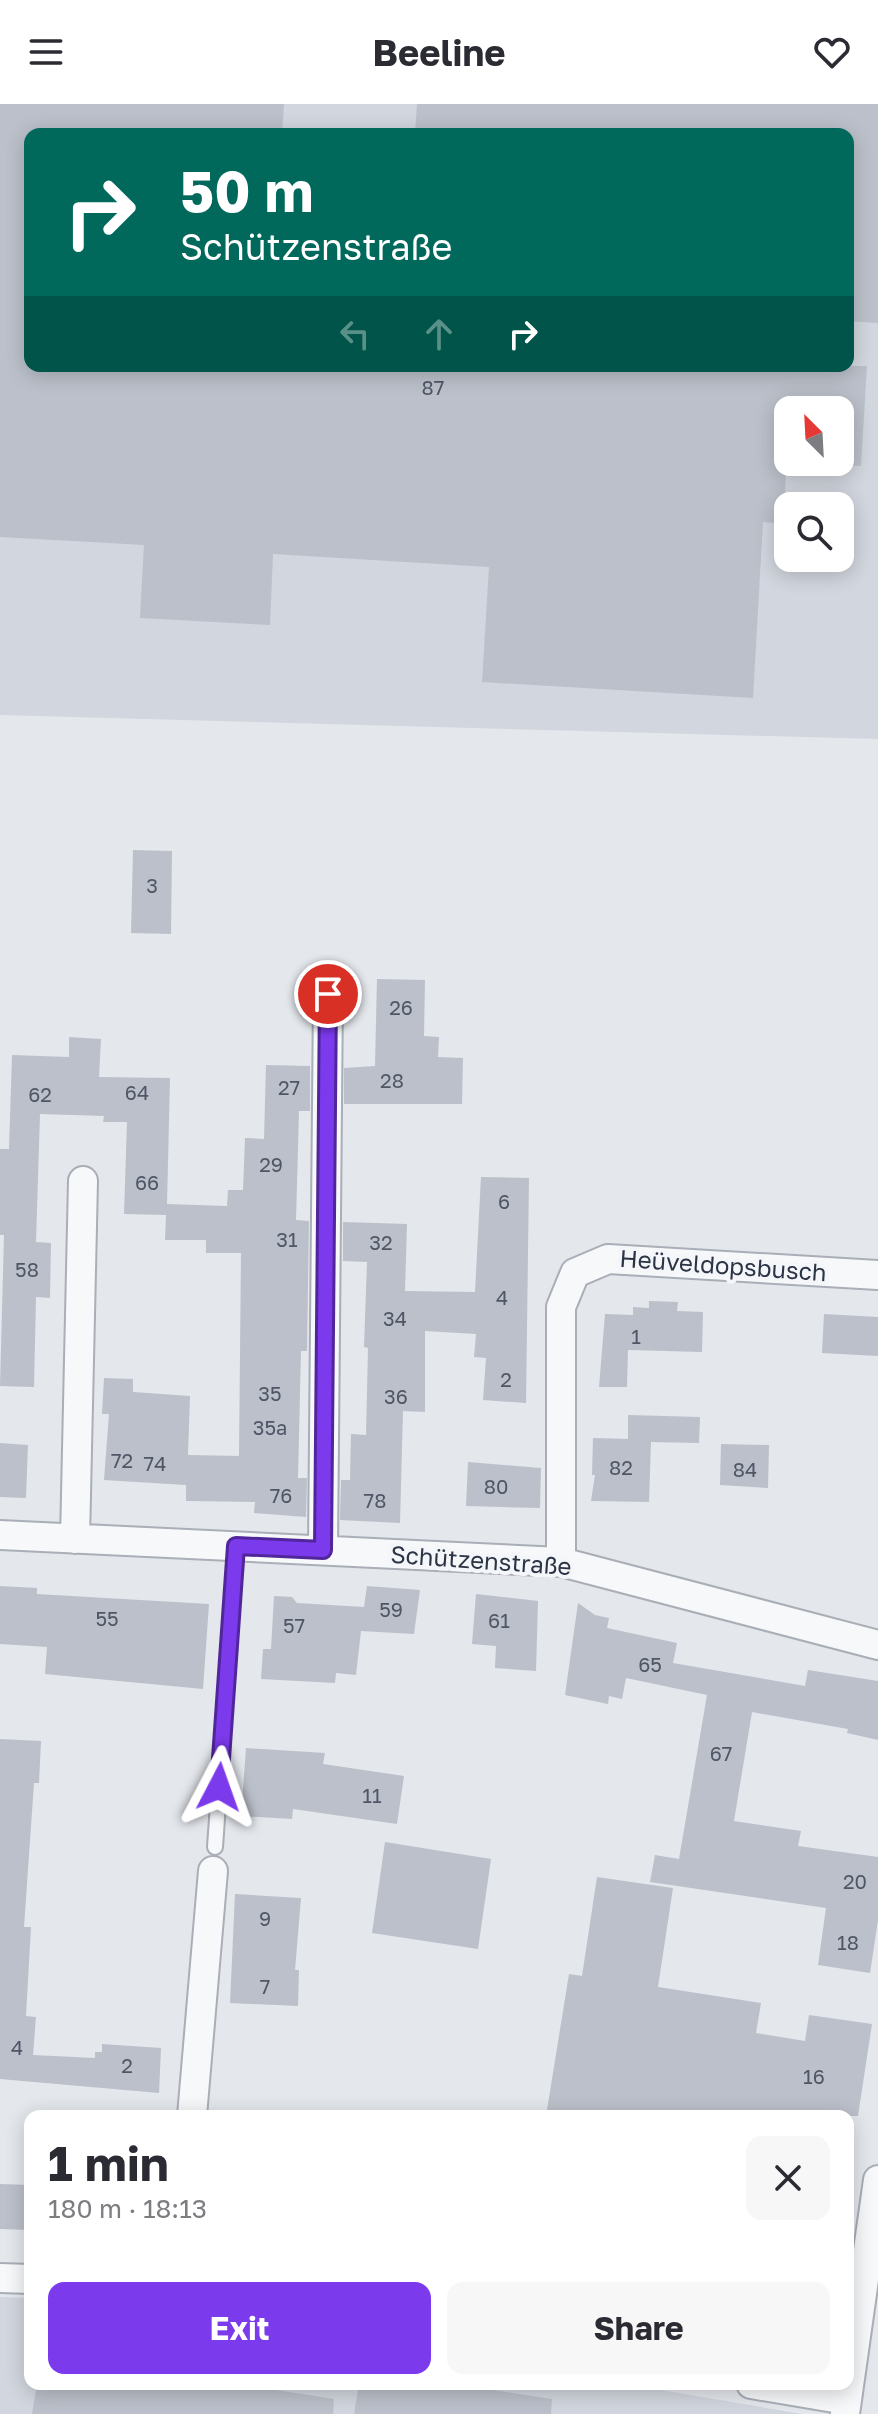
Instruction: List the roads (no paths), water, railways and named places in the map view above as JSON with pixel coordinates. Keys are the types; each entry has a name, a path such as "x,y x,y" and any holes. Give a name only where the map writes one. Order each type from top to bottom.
{"street":[{"path":"323,1550 328,994"},
{"path":"75,1539 83,1181"},
{"name":"Heüveldopsbusch","path":"561,1562 561,1307 575,1273 608,1259 878,1275"},
{"name":"Schützenstraße","path":"0,1535 561,1562 878,1645"},
{"path":"193,2110 214,1859"},
{"path":"854,2350 878,2180"},
{"path":"0,2278 24,2279"},
{"path":"776,2390 846,2407"}],"lane":[{"path":"214,1859 236,1546"}]}
